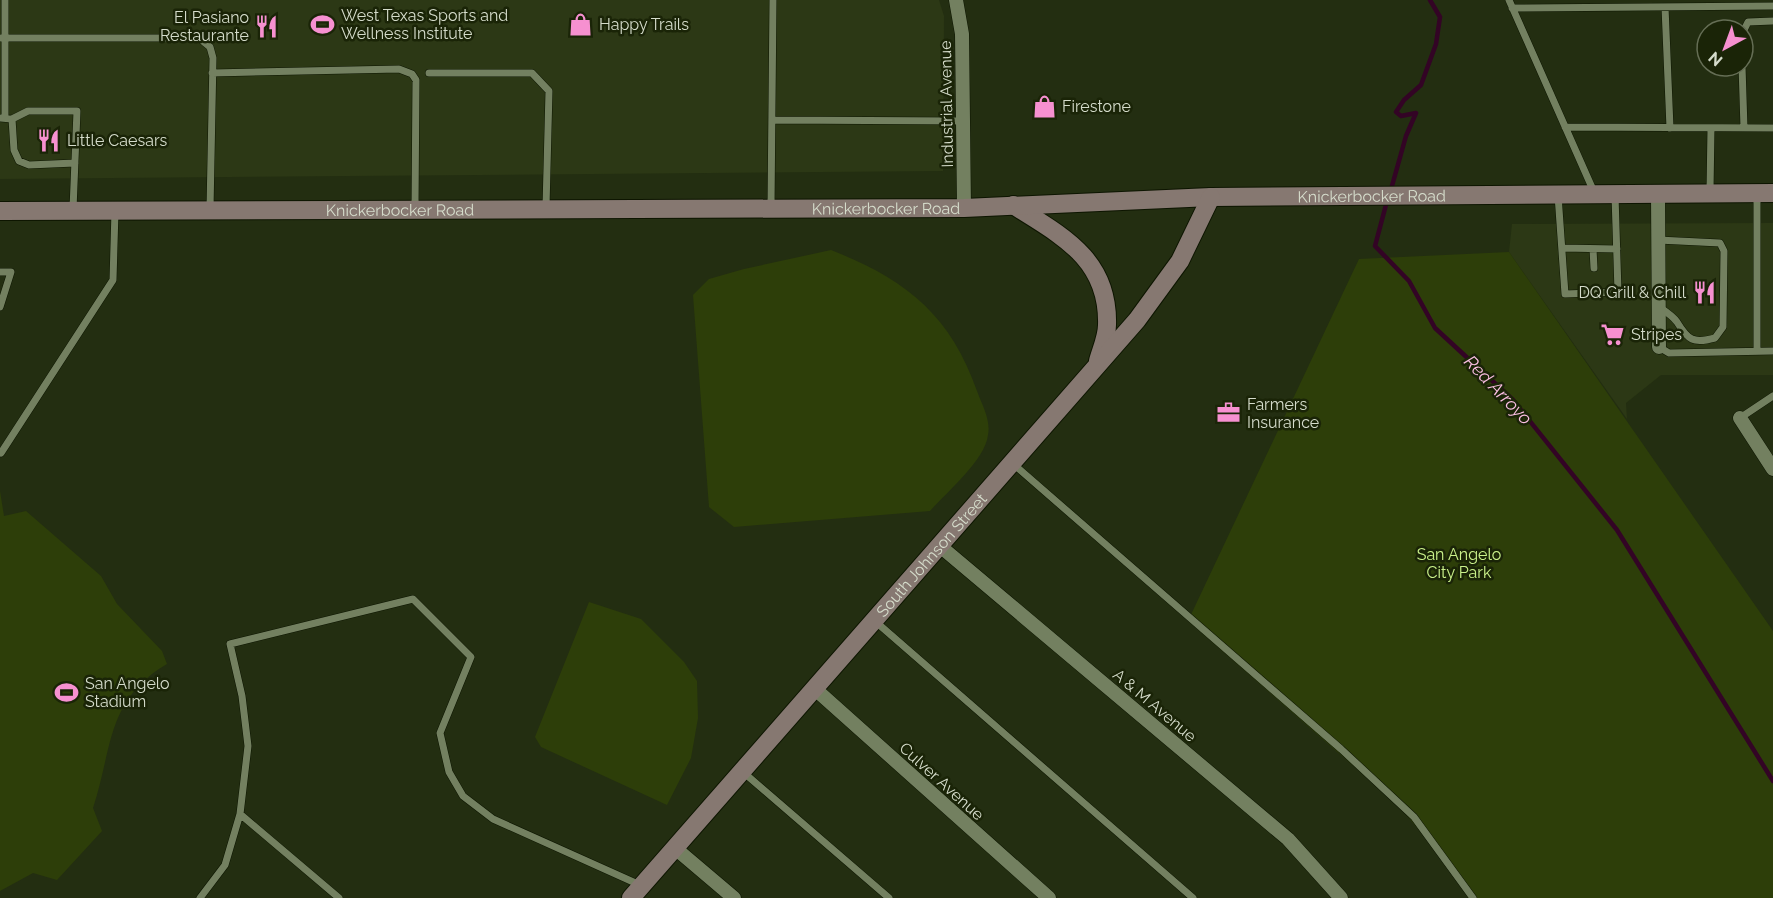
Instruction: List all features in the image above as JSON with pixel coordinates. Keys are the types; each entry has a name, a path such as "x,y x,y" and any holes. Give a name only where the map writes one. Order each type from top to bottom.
{"main road":[{"name":"Knickerbocker Road","path":"0,211 964,208 1211,196 1765,193"},
{"name":"South Johnson Street","path":"637,892 1137,320 1180,261 1211,196"},
{"path":"1013,206 1067,239 1085,255 1097,277 1106,299 1107,327 1097,366"}],"street":[{"name":"Industrial Avenue","path":"956,0 962,34 964,208"},
{"path":"1658,194 1659,347"},
{"path":"1740,418 1773,469"},
{"name":"A & M Avenue","path":"940,546 1288,839 1341,898"},
{"name":"Culver Avenue","path":"814,688 1048,898"},
{"path":"675,848 734,898"}],"lane":[{"path":"5,0 2,38 6,118 14,150 19,161 29,165 75,164"},
{"path":"771,208 773,0"},
{"path":"1509,0 1595,195"},
{"path":"1512,8 1773,6"},
{"path":"1665,7 1670,128"},
{"path":"1755,22 1773,21"},
{"path":"2,38 199,38 210,46 212,73 210,211"},
{"path":"212,73 399,69 412,74 417,80 415,210"},
{"path":"429,73 532,73 549,91 546,209"},
{"path":"1742,78 1744,128"},
{"path":"6,118 28,111 77,111 73,211"},
{"path":"772,120 963,121"},
{"path":"1565,127 1773,128"},
{"path":"1710,194 1711,128"},
{"path":"1757,351 1765,193"},
{"path":"1558,195 1565,294 1595,290 1618,292 1615,194"},
{"path":"1,453 113,280 115,211"},
{"path":"1658,240 1720,243 1724,251 1723,327 1715,338 1694,341 1681,333 1676,320 1659,307"},
{"path":"1562,248 1617,249"},
{"path":"1593,249 1594,268"},
{"path":"0,272 11,273 0,308"},
{"path":"1659,347 1669,353 1773,351"},
{"path":"1740,418 1773,396"},
{"path":"1012,463 1341,749 1414,817 1473,898"},
{"path":"200,898 225,865 240,814 248,746 242,696 230,644 414,599 471,657 440,733 450,771 463,796 493,819 637,892"},
{"path":"874,620 1193,898"},
{"path":"742,771 889,898"},
{"path":"240,814 339,898"}],"shaded area":[{"path":"0,0 939,0 944,16 943,171 0,179"},
{"path":"1773,223 1773,375 1661,375 1626,403 1627,419 1509,252 1512,224"}],"green space":[{"path":"831,250 881,273 903,287 922,302 938,320 966,364 983,407 989,429 985,445 973,465 930,511 734,527 709,507 693,295 709,279"},
{"name":"San Angelo City Park","path":"1509,252 1773,631 1773,898 1468,898 1450,868 1399,806 1188,621 1359,259"},
{"name":"San Angelo Stadium","path":"0,491 4,516 26,511 101,576 117,604 162,651 167,664 147,678 122,709 109,745 93,808 102,831 57,880 33,873 0,891"},
{"path":"589,602 641,619 684,662 697,681 698,718 691,758 667,805 541,747 535,737"}],"waterway":[{"name":"Red Arroyo","path":"1390,193 1406,136 1416,113 1401,116 1396,112 1404,100 1421,85 1436,44 1440,17 1430,0"},
{"name":"Red Arroyo","path":"1387,201 1375,246 1409,281 1435,328 1513,400 1617,530 1773,781"}],"place":[{"name":"West Texas Sports and Wellness Institute","path":"323,24"},
{"name":"Happy Trails","path":"581,24"},
{"name":"El Pasiano Restaurante","path":"267,26"},
{"name":"Firestone","path":"1044,106"},
{"name":"Little Caesars","path":"49,140"},
{"name":"DQ Grill & Chill","path":"1704,292"},
{"name":"Stripes","path":"1613,334"},
{"name":"Farmers Insurance","path":"1229,413"},
{"name":"San Angelo Stadium","path":"67,692"}]}
